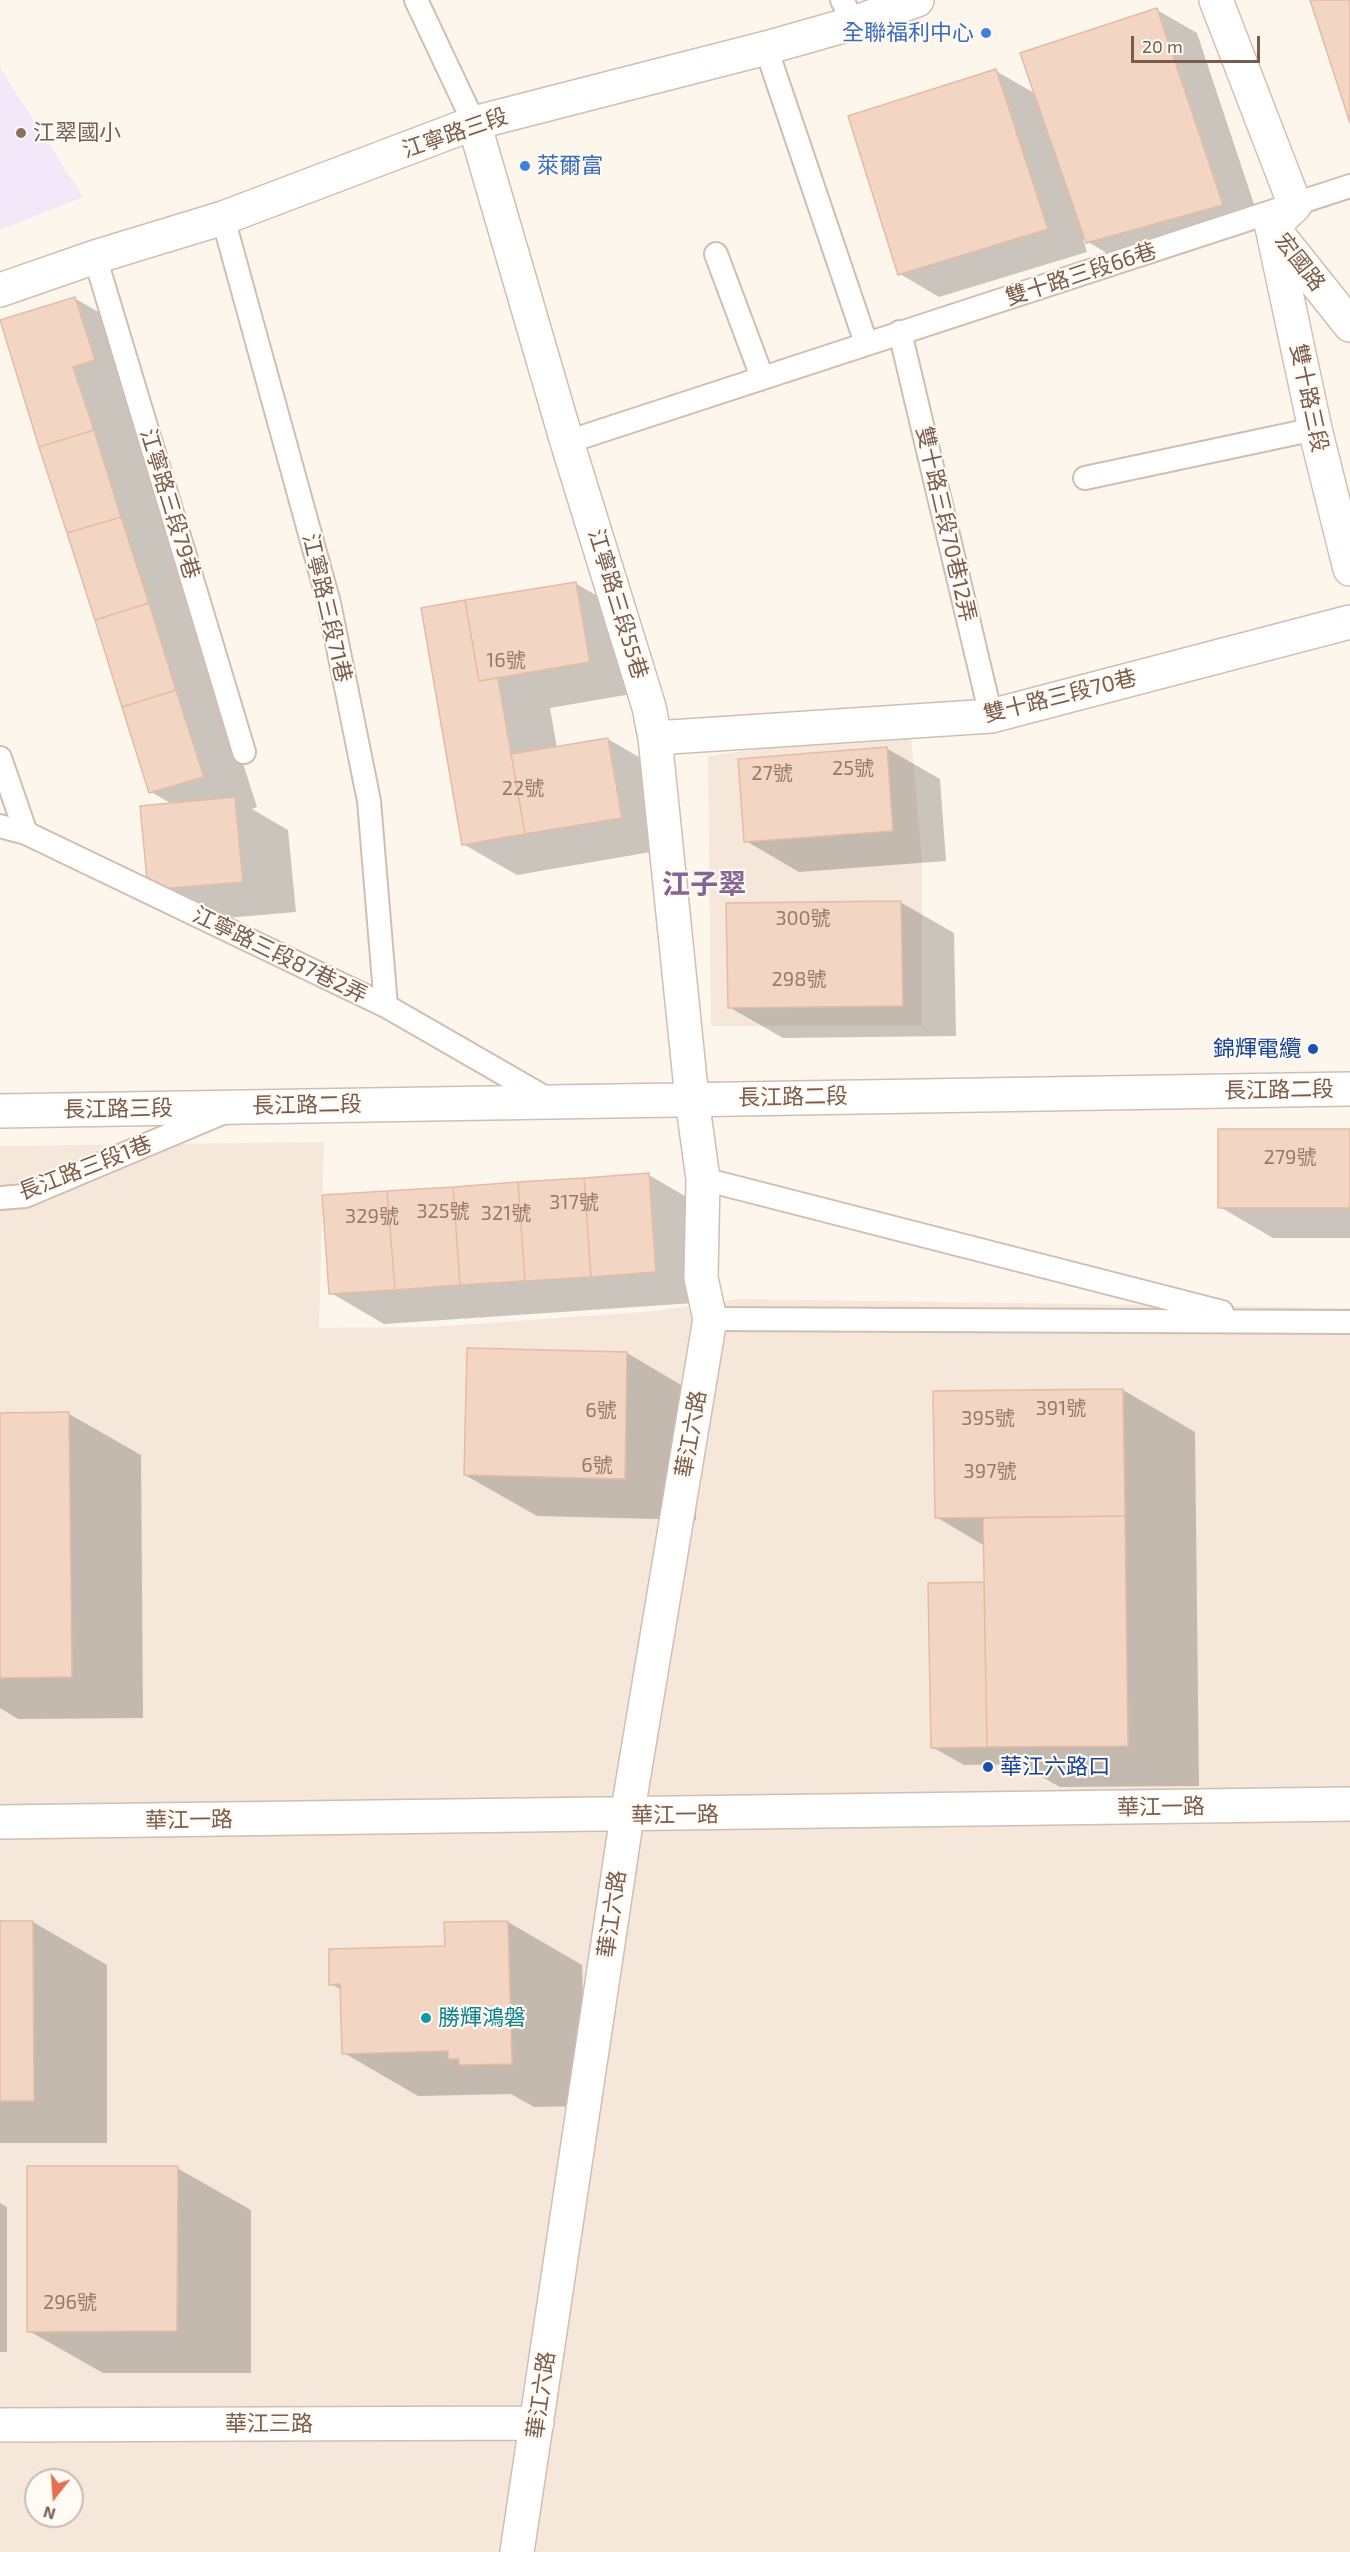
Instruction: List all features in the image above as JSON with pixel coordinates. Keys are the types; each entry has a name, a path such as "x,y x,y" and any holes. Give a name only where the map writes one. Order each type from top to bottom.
{"street":[{"name":"江寧路三段","path":"0,290 95,257 223,218 474,123 766,48 848,11 917,0"},
{"path":"1216,0 1284,216"},
{"name":"江寧路三段55巷","path":"474,123 567,442 649,707 655,738 692,1099 703,1179"},
{"name":"宏國路","path":"1284,216 1350,325"},
{"name":"雙十路三段","path":"1284,216 1315,429 1350,569"},
{"name":"雙十路三段70巷","path":"655,738 991,716 1350,622"},
{"name":"長江路二段","path":"236,1107 1350,1089"},
{"name":"長江路三段","path":"0,1111 236,1107"},
{"name":"華江六路","path":"517,2552 627,1816 711,1319 701,1278 703,1179"},
{"name":"華江一路","path":"0,1822 627,1816 1350,1804"},
{"name":"華江三路","path":"0,2425 537,2423"}],"lane":[{"path":"416,0 474,123"},
{"path":"766,48 866,343"},
{"name":"雙十路三段66巷","path":"567,442 900,332 1284,216 1350,186"},
{"name":"江寧路三段71巷","path":"223,218 329,603 369,801 386,1006"},
{"path":"716,254 762,377"},
{"name":"江寧路三段79巷","path":"95,257 244,752"},
{"name":"雙十路三段70巷12弄","path":"900,332 991,716"},
{"path":"1085,478 1315,429"},
{"path":"0,758 26,833"},
{"name":"江寧路三段87巷2弄","path":"0,826 26,833 386,1006 551,1101"},
{"name":"長江路三段1巷","path":"0,1197 25,1196 236,1107"},
{"path":"703,1179 1253,1320"},
{"path":"711,1319 1350,1322"}],"shaded area":[{"name":"江翠國小","path":"0,68 83,197 0,230"},
{"path":"911,736 922,860 922,1026 711,1026 708,756 801,743"},
{"path":"324,1142 319,1328 432,1327 656,1311 738,1299 1350,1308 1350,2552 0,2552 0,1146"}],"building":[{"path":"1310,0 1350,0 1350,123"},
{"path":"1157,8 1223,205 1086,243 1020,53"},
{"path":"996,69 1048,229 898,275 848,116"},
{"path":"75,297 95,360 73,367 94,430 39,447 0,320"},
{"path":"94,430 121,517 67,533 39,447"},
{"path":"121,517 149,603 95,620 67,533"},
{"path":"576,582 590,662 479,681 465,600"},
{"path":"465,600 479,681 498,678 525,834 462,845 421,608"},
{"path":"149,603 176,690 122,707 95,620"},
{"path":"176,690 204,777 149,793 122,707"},
{"path":"608,738 622,818 525,834 511,754"},
{"path":"887,747 893,831 744,842 738,759"},
{"path":"235,797 243,882 148,890 140,806"},
{"path":"901,901 903,1006 728,1008 726,903"},
{"path":"1218,1129 1350,1129 1350,1208 1218,1208"},
{"path":"649,1173 656,1272 591,1277 584,1178"},
{"path":"584,1178 591,1277 525,1281 518,1182"},
{"path":"518,1182 525,1281 460,1285 453,1187"},
{"path":"453,1187 460,1285 395,1290 387,1191"},
{"path":"387,1191 395,1290 329,1294 322,1195"},
{"path":"467,1348 627,1352 625,1479 464,1475"},
{"path":"1123,1389 1125,1516 935,1518 933,1391"},
{"path":"69,1412 72,1677 0,1678 0,1413"},
{"path":"1125,1516 1128,1746 987,1747 983,1518"},
{"path":"984,1582 987,1747 931,1748 928,1583"},
{"path":"0,1921 33,1921 34,2101 0,2101"},
{"name":"勝輝鴻磐","path":"508,1921 512,2064 459,2065 459,2059 448,2059 448,2051 342,2054 340,1984 329,1985 329,1949 445,1946 444,1922"},
{"path":"27,2166 178,2166 177,2331 27,2332"}],"place":[{"name":"全聯福利中心","path":"986,33"},
{"name":"江翠國小","path":"21,133"},
{"name":"萊爾富","path":"525,166"},
{"name":"錦輝電纜","path":"1313,1049"},
{"name":"華江六路口","path":"988,1767"},
{"name":"勝輝鴻磐","path":"426,2018"}],"district":[{"name":"江子翠","path":"704,885"}]}
